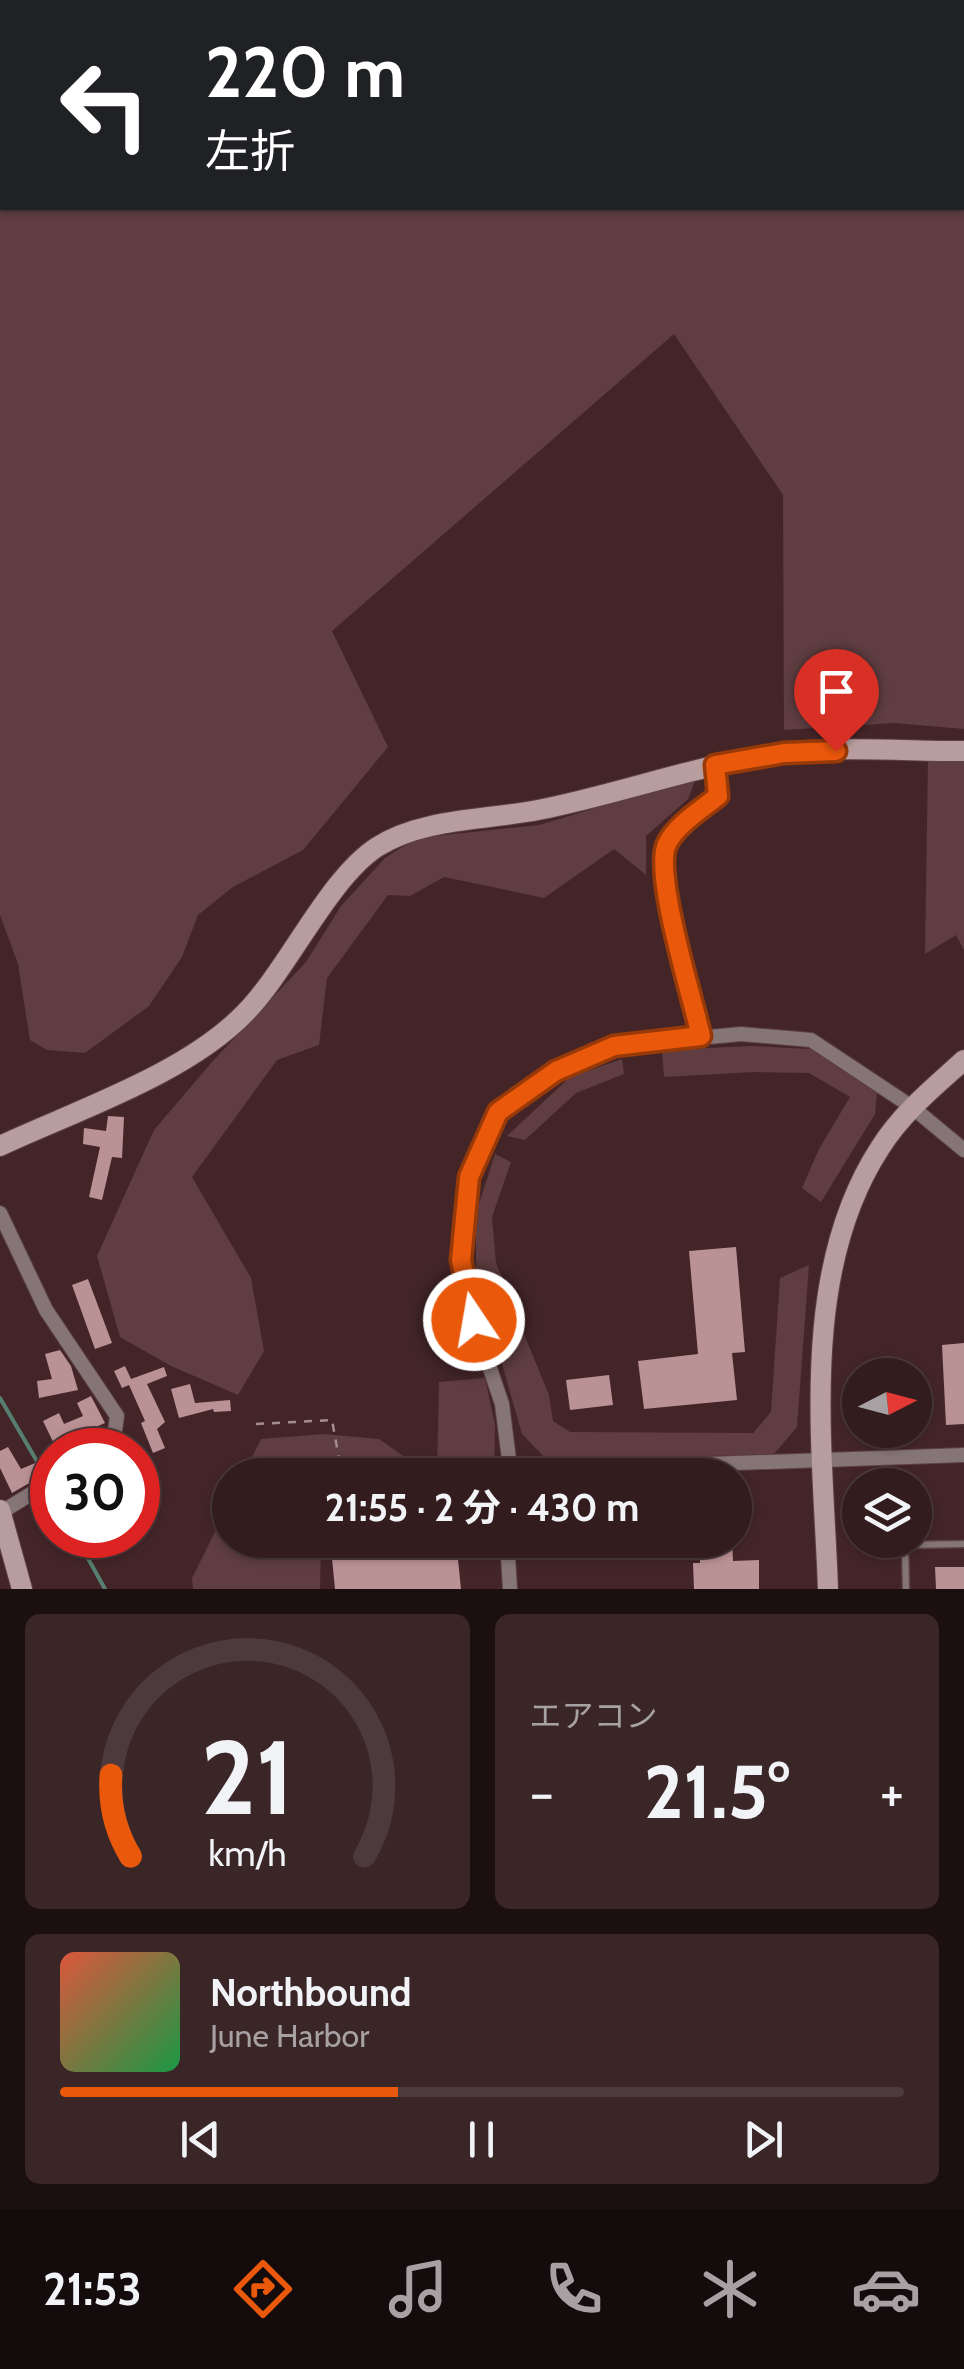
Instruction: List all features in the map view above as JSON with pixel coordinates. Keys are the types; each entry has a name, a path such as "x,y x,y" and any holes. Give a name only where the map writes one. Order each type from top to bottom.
{"street":[{"path":"0,1146 163,1073 212,1042 265,990 339,885 375,848 402,835 540,810 715,765 784,753 964,751"},
{"path":"701,1036 664,878 666,845 718,796 715,765"},
{"path":"509,1458 502,1404 474,1320 461,1260 469,1177 498,1112 556,1071 614,1046 741,1034 811,1040 912,1107 964,1150"},
{"path":"828,1589 822,1348 826,1302 837,1250 864,1176 881,1146 912,1107 964,1060"},
{"path":"0,1213 52,1320 116,1416 115,1428"},
{"path":"752,1463 964,1455"},
{"path":"22,1589 0,1512 30,1494"},
{"path":"508,1558 510,1589"}],"lane":[{"path":"906,1589 905,1544 964,1544"}],"path":[{"path":"256,1424 332,1420 339,1458"}],"shaded area":[{"path":"0,210 964,210 964,729 894,723 784,730 783,495 674,334 332,631 388,747 303,850 233,887 198,915 182,957 149,1006 85,1053 47,1050 30,1040 18,964 0,915"},
{"path":"964,760 964,950 956,935 925,954 928,761"},
{"path":"696,778 688,799 646,836 646,875 614,849 544,898 444,877 410,896 388,895 327,978 319,1045 277,1060 192,1177 251,1278 264,1351 238,1395 171,1366 120,1337 97,1256 154,1130 306,962 341,906 385,858 416,838 539,825"},
{"path":"752,1046 810,1049 877,1091 875,1114 821,1202 802,1188 819,1149 850,1097 809,1073 664,1077 662,1050"},
{"path":"622,1059 624,1074 576,1093 525,1140 507,1136 570,1077"},
{"path":"495,1154 511,1162 492,1217 496,1263 513,1303 487,1315 476,1270 476,1213"},
{"path":"809,1265 797,1427 774,1454 545,1458 522,1434 490,1322 515,1312 549,1395 553,1421 570,1432 753,1433 771,1412 780,1278"},
{"path":"485,1378 495,1425 494,1458 437,1458 439,1382"},
{"path":"323,1434 379,1439 406,1458 252,1458 261,1439"},
{"path":"212,1538 212,1558 321,1558 320,1589 193,1589 192,1578"}],"building":[{"path":"108,1116 124,1117 122,1158 112,1157 102,1200 89,1197 100,1147 83,1144 84,1128 106,1131"},
{"path":"736,1247 745,1352 732,1353 737,1400 644,1409 638,1361 698,1354 689,1251"},
{"path":"88,1279 112,1343 95,1349 72,1285"},
{"path":"964,1343 964,1424 946,1425 942,1345"},
{"path":"60,1350 71,1366 78,1390 39,1398 37,1381 52,1379 45,1354"},
{"path":"125,1366 131,1379 164,1367 167,1376 147,1384 165,1422 158,1428 143,1428 141,1423 145,1421 129,1385 122,1388 114,1371"},
{"path":"609,1375 613,1405 570,1410 566,1380"},
{"path":"190,1384 195,1403 230,1400 231,1411 213,1409 179,1418 171,1389"},
{"path":"91,1396 105,1423 94,1428 46,1428 43,1421 59,1413 64,1424 83,1416 77,1403"},
{"path":"8,1447 21,1469 30,1465 30,1483 12,1493 0,1468 0,1451"},
{"path":"332,1558 458,1558 461,1589 335,1589"},
{"path":"700,1558 759,1560 759,1589 694,1589 693,1563 700,1563"},
{"path":"935,1567 964,1567 964,1589 936,1589"}],"waterway":[{"path":"0,1398 30,1449"},
{"path":"88,1558 105,1589"}],"route":[{"path":"474,1320 461,1260 469,1177 498,1112 556,1071 614,1046 701,1036 664,878 666,845 718,796 715,765 784,753 836,751"}]}
